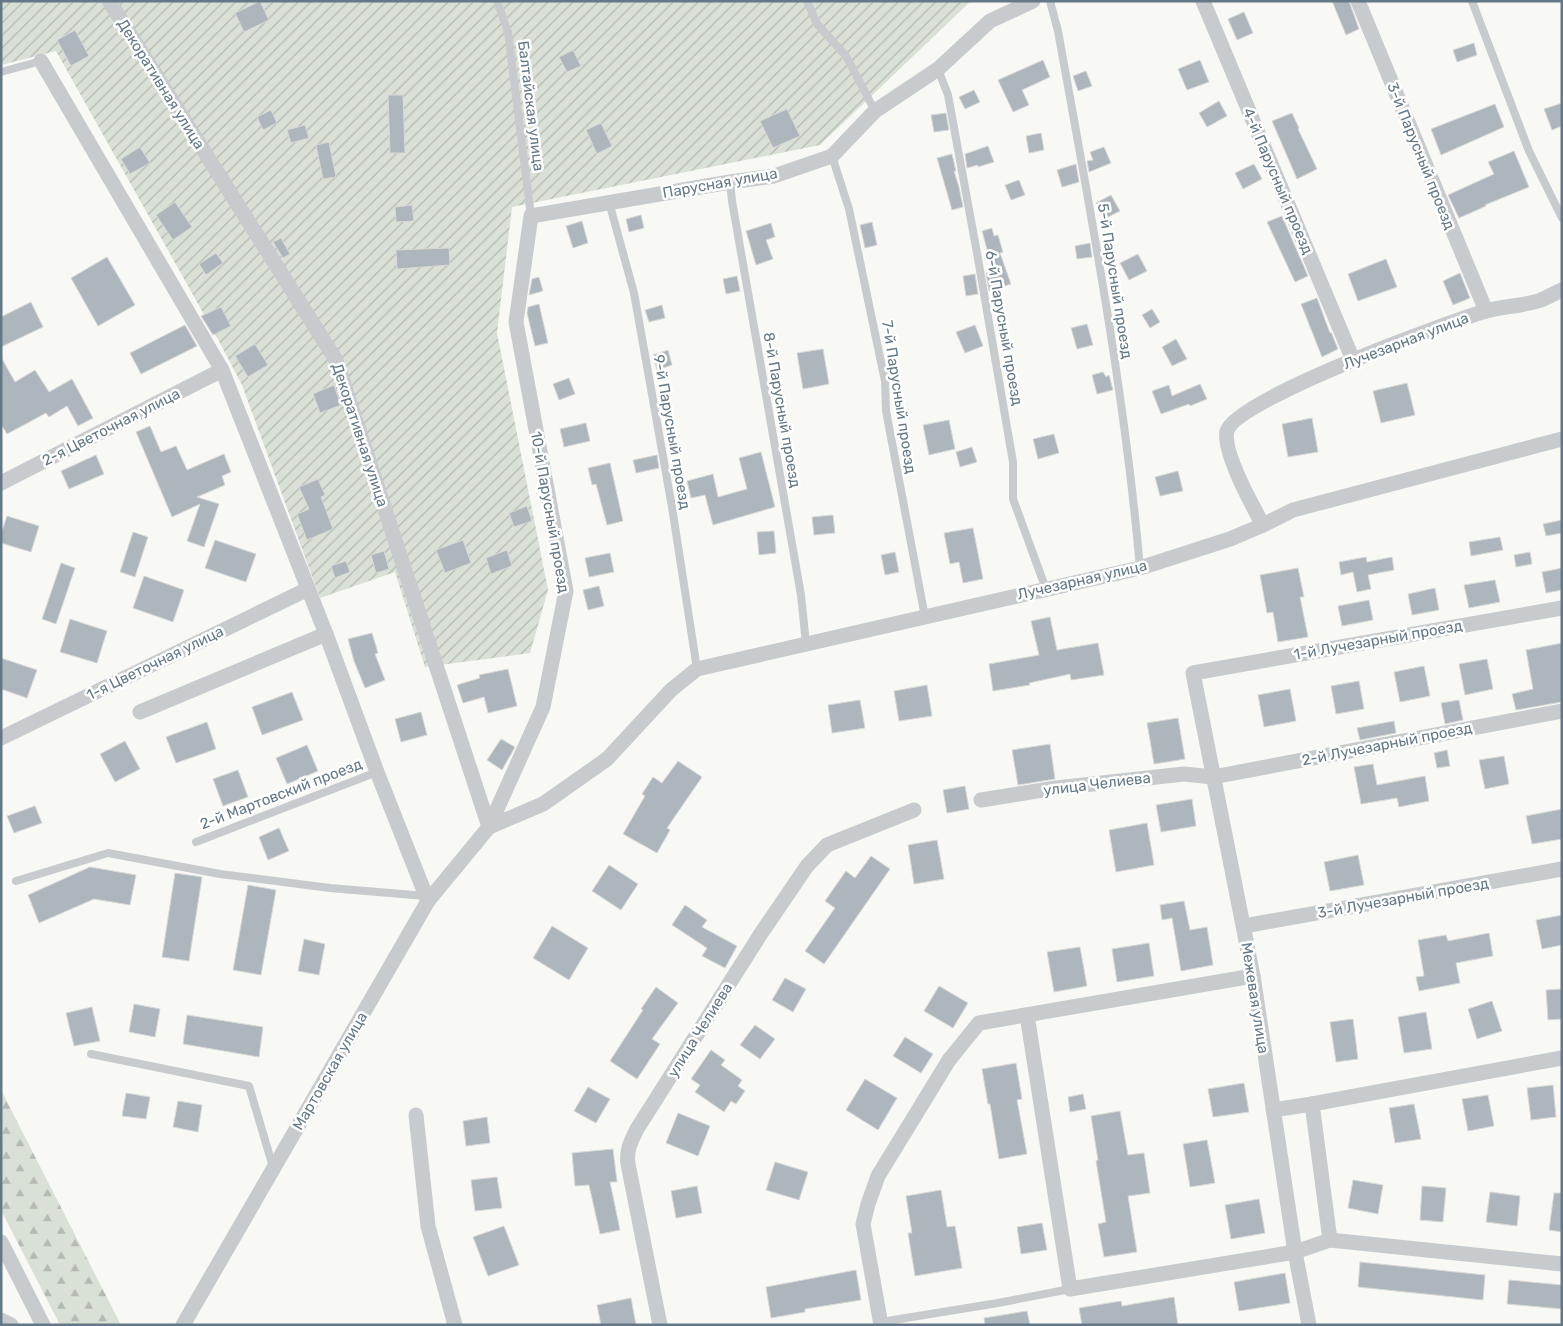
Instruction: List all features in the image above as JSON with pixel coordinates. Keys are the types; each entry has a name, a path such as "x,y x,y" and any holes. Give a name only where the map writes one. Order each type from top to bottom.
{"street":[{"name":"Декоративная улица","path":"109,1 336,360 489,827"},
{"name":"Парусная улица","path":"531,216 774,176 832,156 875,111 938,69 990,21 1033,1"},
{"name":"4-й Парусный проезд","path":"1203,1 1353,360"},
{"name":"3-й Парусный проезд","path":"1358,1 1486,312"},
{"path":"41,61 222,370 326,634 427,899"},
{"name":"10-й Парусный проезд","path":"489,827 543,706 566,591 516,322 531,216"},
{"name":"Лучезарная улица","path":"489,827 543,804 607,759 671,690 697,669 1140,568 1230,539 1263,525 1248,499 1228,446 1227,431 1234,419 1276,395 1373,351 1486,312 1542,300 1562,290"},
{"name":"2-я Цветочная улица","path":"1,483 222,370"},
{"path":"1263,525 1294,510 1562,439"},
{"name":"1-я Цветочная улица","path":"1,738 308,589"},
{"name":"1-й Лучезарный проезд","path":"1193,673 1562,608"},
{"path":"140,712 326,634"},
{"name":"Межевая улица","path":"1193,673 1244,926 1295,1252 1309,1325"},
{"name":"2-й Лучезарный проезд","path":"1213,777 1562,711"},
{"name":"улица Челиева","path":"981,800 1056,788 1184,774 1213,777"},
{"name":"улица Челиева","path":"660,1325 628,1164 627,1154 637,1129 806,866 827,845 914,810"},
{"name":"Мартовская улица","path":"184,1325 427,899 489,827"},
{"name":"3-й Лучезарный проезд","path":"1244,926 1562,869"},
{"path":"881,1323 863,1224 868,1204 878,1176 949,1060 979,1023 1252,976"},
{"path":"1027,1015 1070,1289 1295,1252 1330,1240 1562,1264"},
{"path":"1273,1110 1562,1058"},
{"path":"1312,1104 1330,1240"},
{"path":"416,1115 428,1226 454,1325"},
{"path":"1,1242 43,1325"},
{"path":"1,1320 11,1325"}],"lane":[{"name":"Балтайская улица","path":"497,1 508,32 531,216"},
{"path":"806,1 817,24 846,56 875,111"},
{"name":"5-й Парусный проезд","path":"1050,1 1058,31 1104,293 1133,491 1140,568"},
{"path":"1472,1 1529,151 1562,218"},
{"path":"1,72 41,61"},
{"name":"6-й Парусный проезд","path":"938,69 948,95 977,253 1013,462 1013,499 1046,589"},
{"name":"7-й Парусный проезд","path":"832,156 849,209 886,382 886,411 925,617"},
{"name":"8-й Парусный проезд","path":"730,182 801,595 806,644"},
{"name":"9-й Парусный проезд","path":"609,202 634,293 672,507 697,669"},
{"name":"2-й Мартовский проезд","path":"196,842 377,772"},
{"path":"16,881 108,853 229,876 427,899"},
{"path":"91,1054 249,1086 273,1168"},
{"path":"881,1323 1070,1289"}],"green space":[{"path":"1,1 971,1 820,145 512,207 497,333 548,590 530,653 425,667 395,572 320,598 242,385 215,334 56,51 1,65"},
{"path":"1,1090 121,1325 60,1325 1,1210"}],"building":[{"path":"260,1 269,20 244,32 235,13"},
{"path":"1332,1 1349,1 1359,29 1346,35"},
{"path":"1244,12 1253,33 1237,40 1228,19"},
{"path":"75,30 89,56 71,66 57,40"},
{"path":"1474,43 1477,55 1457,62 1453,50"},
{"path":"573,50 581,66 567,72 559,57"},
{"path":"1043,60 1050,77 1022,90 1029,105 1013,112 998,80"},
{"path":"1200,60 1209,82 1187,90 1178,69"},
{"path":"1086,71 1092,86 1078,91 1073,76"},
{"path":"974,90 980,102 965,109 959,97"},
{"path":"388,95 403,95 405,153 390,153"},
{"path":"1219,101 1227,116 1207,127 1199,113"},
{"path":"1562,103 1562,126 1552,130 1544,109"},
{"path":"1495,104 1504,127 1441,155 1431,129"},
{"path":"787,109 800,136 773,148 760,121"},
{"path":"271,110 277,123 263,130 257,117"},
{"path":"946,113 949,130 934,132 931,115"},
{"path":"1292,113 1317,169 1297,179 1272,121"},
{"path":"601,123 612,146 597,154 586,130"},
{"path":"305,125 309,138 291,143 287,130"},
{"path":"1041,133 1044,150 1029,153 1026,136"},
{"path":"329,142 336,177 323,179 316,145"},
{"path":"988,146 994,162 967,168 965,154"},
{"path":"140,147 150,163 130,174 121,159"},
{"path":"1104,147 1111,163 1089,172 1087,161 1093,160 1090,152"},
{"path":"1514,151 1529,187 1459,218 1448,195 1494,174 1488,162"},
{"path":"952,154 963,207 952,210 937,158"},
{"path":"1076,164 1079,182 1062,187 1057,170"},
{"path":"1254,164 1262,179 1243,189 1235,173"},
{"path":"1019,180 1025,195 1011,200 1005,185"},
{"path":"1111,195 1120,211 1104,219 1096,203"},
{"path":"175,202 192,227 173,240 156,215"},
{"path":"412,205 414,221 396,222 395,207"},
{"path":"641,215 644,228 629,232 626,219"},
{"path":"1282,216 1308,276 1295,282 1267,222"},
{"path":"582,221 588,243 573,248 566,226"},
{"path":"872,222 877,245 865,248 860,225"},
{"path":"771,223 775,237 766,240 773,259 756,265 746,231"},
{"path":"992,228 994,236 998,235 1003,252 1000,253 1011,284 989,291 986,273 993,272 982,231"},
{"path":"281,238 290,254 283,258 273,242"},
{"path":"1090,243 1092,257 1077,259 1075,246"},
{"path":"449,248 450,265 397,269 396,250"},
{"path":"216,253 223,263 206,275 199,264"},
{"path":"1138,254 1147,271 1129,280 1120,263"},
{"path":"107,257 135,305 98,326 71,278"},
{"path":"1386,259 1397,287 1358,301 1348,274"},
{"path":"1460,273 1470,298 1453,305 1443,281"},
{"path":"975,274 978,294 966,296 963,276"},
{"path":"737,276 740,291 726,294 723,279"},
{"path":"539,277 543,291 529,295 532,279"},
{"path":"1317,298 1338,349 1322,357 1301,304"},
{"path":"31,302 43,327 1,347 1,317"},
{"path":"539,304 548,343 535,346 527,313 528,307"},
{"path":"662,305 665,318 649,322 645,310"},
{"path":"221,307 231,326 213,335 201,316"},
{"path":"1152,309 1160,322 1150,328 1142,315"},
{"path":"1087,324 1093,345 1077,349 1071,328"},
{"path":"185,325 197,346 141,374 130,353"},
{"path":"975,325 983,346 965,353 956,332"},
{"path":"1176,339 1187,359 1172,366 1162,347"},
{"path":"255,344 268,365 248,377 235,356"},
{"path":"823,349 829,384 803,389 797,353"},
{"path":"668,350 672,365 657,370 653,355"},
{"path":"1,357 15,382 35,370 49,392 72,379 93,418 78,426 67,406 49,417 46,413 7,434 1,424"},
{"path":"1103,372 1106,377 1109,375 1113,390 1097,394 1092,375"},
{"path":"569,378 575,394 559,400 553,384"},
{"path":"1407,383 1415,415 1381,423 1373,391"},
{"path":"1200,384 1207,399 1161,414 1152,391 1169,385 1172,396"},
{"path":"334,385 341,405 320,413 313,394"},
{"path":"1312,418 1318,452 1288,457 1282,424"},
{"path":"949,420 955,449 929,455 923,425"},
{"path":"586,423 590,441 564,447 560,429"},
{"path":"150,426 161,452 176,446 187,470 224,454 231,472 222,476 225,485 197,497 219,504 204,547 187,541 200,504 172,517 136,432"},
{"path":"1054,434 1059,453 1038,459 1033,439"},
{"path":"972,447 977,462 960,467 956,452"},
{"path":"761,452 775,507 713,525 705,495 691,498 687,481 713,474 718,497 747,489 739,458"},
{"path":"96,455 104,474 69,489 61,471"},
{"path":"657,455 659,468 636,473 633,460"},
{"path":"610,463 623,521 607,525 596,484 592,485 588,468"},
{"path":"1178,471 1183,491 1160,496 1155,477"},
{"path":"318,479 325,495 321,497 333,529 307,540 297,514 309,509 299,487"},
{"path":"527,506 532,521 514,527 509,513"},
{"path":"833,515 835,533 814,535 812,517"},
{"path":"7,516 39,526 31,552 1,543 1,534"},
{"path":"1562,520 1562,533 1546,536 1543,524"},
{"path":"973,528 983,579 963,583 959,562 950,564 944,533"},
{"path":"774,531 776,553 759,555 757,532"},
{"path":"133,532 148,537 135,577 120,572"},
{"path":"1500,537 1503,550 1471,556 1469,542"},
{"path":"215,540 256,554 246,582 205,568"},
{"path":"463,540 471,563 445,573 436,550"},
{"path":"507,550 512,566 491,574 486,558"},
{"path":"384,551 389,569 376,573 371,555"},
{"path":"895,552 899,572 885,575 881,555"},
{"path":"1530,552 1532,564 1516,567 1514,555"},
{"path":"610,553 614,572 589,577 585,558"},
{"path":"1366,557 1367,562 1392,557 1394,570 1368,575 1371,589 1357,592 1353,572 1341,575 1339,562"},
{"path":"346,561 350,572 335,578 331,566"},
{"path":"61,563 75,568 56,624 42,619"},
{"path":"1298,568 1304,597 1300,597 1308,637 1278,642 1273,612 1267,613 1260,575"},
{"path":"1562,568 1562,590 1546,593 1542,572"},
{"path":"144,576 184,590 173,622 133,608"},
{"path":"1495,580 1500,602 1469,608 1464,585"},
{"path":"599,586 604,606 588,610 583,590"},
{"path":"1435,588 1439,610 1412,615 1408,594"},
{"path":"1369,600 1373,620 1342,626 1338,606"},
{"path":"1050,617 1057,650 1098,643 1104,675 1071,680 1070,674 1029,683 1030,685 993,691 989,664 1039,655 1031,621"},
{"path":"70,619 107,631 97,663 60,652"},
{"path":"372,633 378,653 375,654 385,680 365,688 354,661 348,639"},
{"path":"1562,643 1562,702 1516,710 1512,694 1533,689 1526,650"},
{"path":"1,658 37,670 27,698 1,689"},
{"path":"1487,659 1493,689 1465,695 1459,664"},
{"path":"1424,666 1430,696 1400,702 1394,672"},
{"path":"508,669 517,706 488,713 484,697 463,703 457,685 480,678 479,675"},
{"path":"1359,681 1364,709 1336,714 1331,686"},
{"path":"927,685 932,716 899,721 894,691"},
{"path":"1290,689 1296,721 1264,727 1258,695"},
{"path":"292,692 303,720 262,735 252,707"},
{"path":"860,700 865,728 832,733 828,705"},
{"path":"1459,700 1463,720 1445,724 1441,703"},
{"path":"421,712 427,735 401,742 395,719"},
{"path":"1178,718 1185,759 1154,764 1147,723"},
{"path":"1394,721 1396,733 1360,740 1357,728"},
{"path":"207,722 216,749 176,763 166,737"},
{"path":"501,739 515,747 502,770 487,760"},
{"path":"125,741 140,769 115,782 100,754"},
{"path":"1050,744 1055,779 1018,785 1012,750"},
{"path":"307,745 318,771 287,784 276,758"},
{"path":"1447,750 1450,766 1437,768 1434,753"},
{"path":"1504,756 1509,784 1485,789 1479,760"},
{"path":"678,761 702,777 667,828 670,830 657,853 623,834 645,796 642,794 653,777 662,783"},
{"path":"1373,764 1377,785 1425,776 1429,801 1399,807 1397,798 1361,804 1354,767"},
{"path":"238,770 248,797 223,806 213,779"},
{"path":"965,786 969,809 947,813 943,790"},
{"path":"1192,799 1196,826 1161,832 1156,805"},
{"path":"35,806 42,823 14,833 7,816"},
{"path":"1562,809 1562,839 1532,844 1526,816"},
{"path":"1147,823 1154,865 1116,872 1109,830"},
{"path":"279,828 289,851 268,860 259,837"},
{"path":"937,840 944,879 914,884 908,845"},
{"path":"1358,855 1364,885 1330,891 1324,862"},
{"path":"871,856 890,869 824,964 805,951 835,908 825,901 846,871 855,878"},
{"path":"609,865 638,884 621,910 592,891"},
{"path":"90,867 136,875 130,905 94,899 39,923 28,895"},
{"path":"175,873 202,877 189,961 162,957"},
{"path":"248,885 276,890 261,975 233,970"},
{"path":"1184,901 1190,930 1207,927 1213,965 1181,971 1172,918 1162,920 1160,905"},
{"path":"685,905 707,920 702,927 737,946 725,968 702,956 707,948 672,925"},
{"path":"1562,915 1562,945 1542,949 1536,920"},
{"path":"552,926 588,948 569,980 533,958"},
{"path":"1489,933 1493,956 1456,963 1460,983 1419,991 1416,977 1424,976 1418,940 1446,935 1448,941"},
{"path":"304,939 325,944 319,975 298,971"},
{"path":"1149,943 1154,976 1117,982 1112,949"},
{"path":"1080,947 1087,986 1054,992 1047,952"},
{"path":"785,978 806,989 793,1012 772,1000"},
{"path":"939,986 968,1003 953,1028 924,1011"},
{"path":"656,987 678,1003 652,1039 660,1044 637,1079 610,1061"},
{"path":"1562,989 1562,1019 1548,1020 1546,990"},
{"path":"1492,1001 1502,1031 1477,1039 1468,1009"},
{"path":"134,1004 160,1009 155,1037 129,1032"},
{"path":"92,1007 100,1041 74,1046 66,1013"},
{"path":"1426,1012 1432,1049 1404,1053 1398,1017"},
{"path":"187,1015 263,1027 259,1057 183,1044"},
{"path":"1353,1019 1358,1059 1336,1062 1330,1022"},
{"path":"755,1025 775,1039 760,1059 740,1045"},
{"path":"905,1037 933,1054 921,1073 893,1056"},
{"path":"711,1050 725,1060 721,1065 742,1080 738,1086 745,1091 736,1104 731,1101 724,1112 695,1092 700,1085 691,1079"},
{"path":"1016,1063 1022,1099 1017,1100 1027,1154 999,1159 982,1069"},
{"path":"865,1079 897,1098 878,1130 846,1110"},
{"path":"1244,1083 1249,1112 1213,1117 1208,1089"},
{"path":"1553,1085 1556,1117 1531,1120 1527,1088"},
{"path":"588,1087 610,1099 596,1123 574,1111"},
{"path":"126,1093 150,1097 146,1119 122,1116"},
{"path":"1083,1094 1086,1109 1070,1112 1068,1097"},
{"path":"1488,1095 1494,1126 1468,1131 1462,1099"},
{"path":"178,1101 202,1105 198,1132 173,1127"},
{"path":"1414,1104 1421,1139 1395,1143 1389,1108"},
{"path":"1120,1111 1128,1155 1144,1153 1150,1193 1128,1196 1137,1252 1104,1257 1098,1224 1106,1222 1091,1116"},
{"path":"678,1113 710,1126 698,1156 666,1143"},
{"path":"487,1117 490,1143 466,1146 463,1121"},
{"path":"1207,1140 1215,1183 1190,1187 1183,1144"},
{"path":"613,1149 617,1182 610,1182 620,1230 600,1234 589,1185 575,1186 572,1153"},
{"path":"775,1162 808,1172 799,1200 766,1190"},
{"path":"497,1177 502,1208 475,1211 471,1180"},
{"path":"1353,1180 1383,1185 1378,1214 1348,1208"},
{"path":"697,1186 702,1213 676,1218 671,1191"},
{"path":"1422,1186 1446,1188 1443,1222 1420,1220"},
{"path":"941,1190 947,1227 955,1226 962,1268 915,1276 908,1233 912,1233 906,1196"},
{"path":"1490,1192 1520,1196 1517,1226 1486,1222"},
{"path":"1554,1193 1562,1193 1562,1232 1549,1230"},
{"path":"1259,1199 1265,1233 1231,1239 1225,1205"},
{"path":"1042,1223 1047,1250 1021,1254 1017,1227"},
{"path":"504,1226 519,1265 488,1276 473,1237"},
{"path":"1360,1262 1485,1275 1483,1300 1358,1287"},
{"path":"856,1270 861,1300 805,1309 805,1312 771,1318 766,1287"},
{"path":"1285,1273 1290,1303 1239,1311 1234,1282"},
{"path":"1509,1280 1562,1285 1562,1309 1507,1304"},
{"path":"1174,1297 1178,1325 1082,1325 1079,1308 1121,1301 1122,1306"},
{"path":"631,1298 636,1325 601,1325 597,1305"},
{"path":"1027,1311 1030,1325 985,1325 984,1318"}]}
